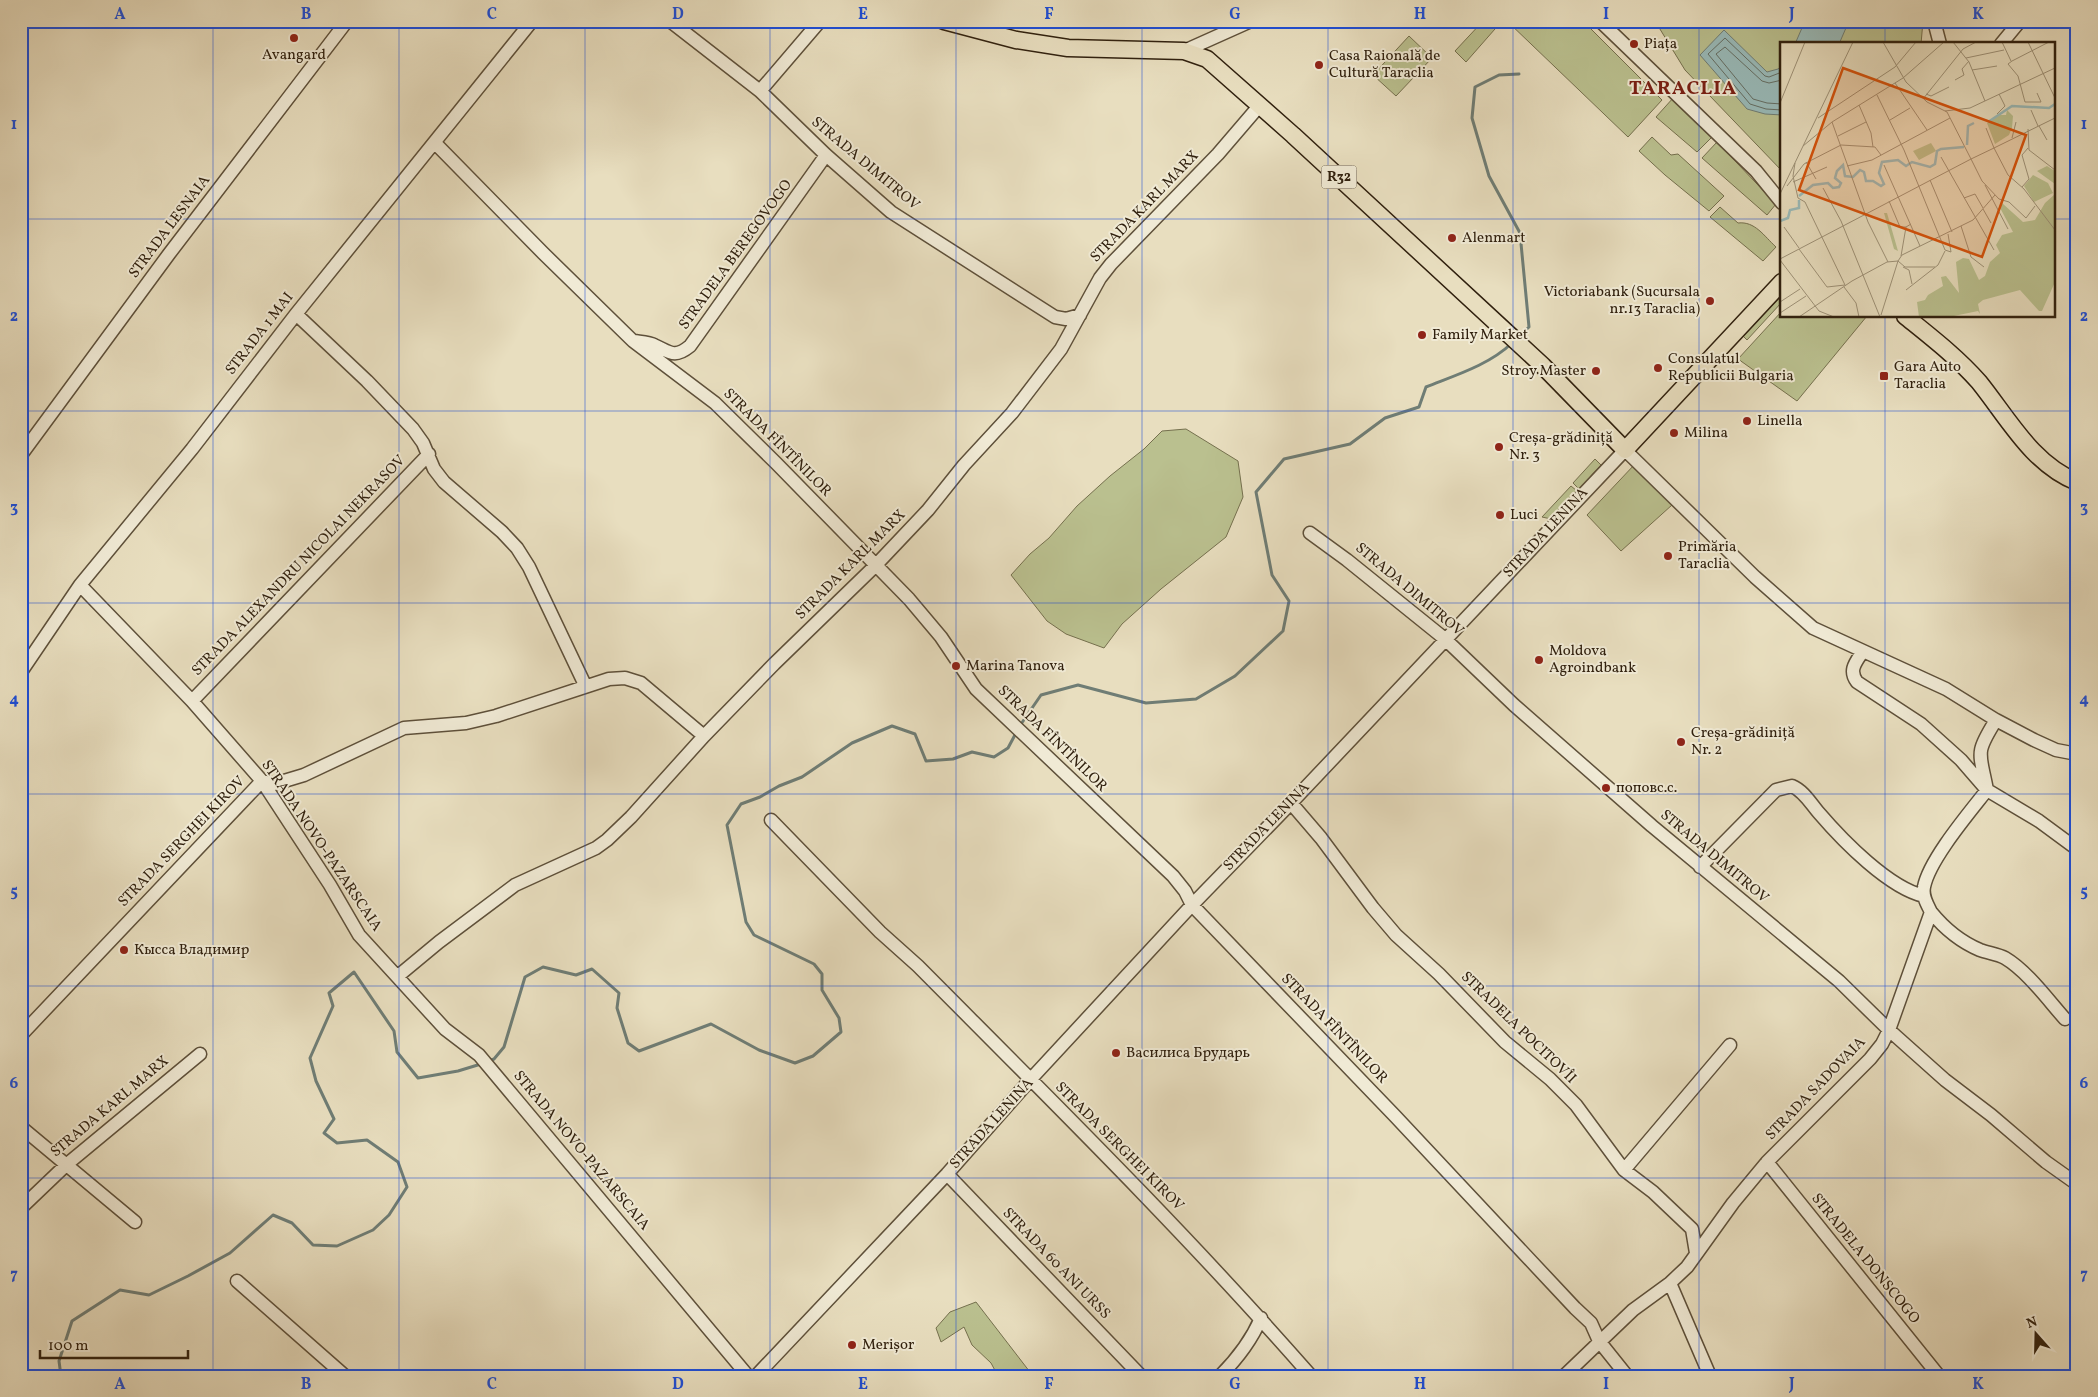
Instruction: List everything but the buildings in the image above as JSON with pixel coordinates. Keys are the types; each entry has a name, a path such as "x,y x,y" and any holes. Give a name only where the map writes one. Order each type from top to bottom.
{"main road":[{"name":"R32","path":"944,21 1016,40 1068,48 1184,51 1207,60 1260,105 1543,366 1625,450"},
{"name":"STRADA LENINA","path":"1625,450 1780,284"},
{"path":"1908,318 1950,352 1978,382 2031,450 2052,469 2077,482"}],"street":[{"name":"STRADA LESNAIA","path":"21,455 169,254 347,21"},
{"name":"STRADA 1 MAI","path":"21,672 80,585 192,449 296,314 532,21"},
{"name":"STRADA DIMITROV","path":"670,21 760,91 826,155 891,212 1055,317 1066,319 1080,315"},
{"path":"760,91 820,21"},
{"path":"1184,51 1251,21"},
{"path":"1600,21 1756,171 1780,201"},
{"path":"1934,21 1939,42"},
{"path":"2003,42 2020,21"},
{"name":"STRADA KARL MARX","path":"398,976 438,942 515,885 547,869 576,858 607,840 631,817 704,736 774,664 875,566 928,510 964,465 1012,413 1061,348 1100,278 1111,264 1218,154 1260,105"},
{"name":"STRADA FÎNTÎNILOR","path":"435,143 633,341 715,403 909,599 941,637 976,689 1173,876 1186,892 1192,905 1591,1323 1599,1341 1627,1376"},
{"name":"STRADELA BEREGOVOGO","path":"633,341 653,344 665,352 675,354 682,353 690,346 826,155"},
{"path":"296,314 367,381 413,429 430,454 434,470 444,482 502,532 517,548 529,567 585,685"},
{"path":"1625,450 1802,620 1823,634 1946,689 1996,720 2056,750 2077,754"},
{"name":"STRADA LENINA","path":"756,1376 947,1174 1030,1080 1192,905 1625,450"},
{"name":"STRADA ALEXANDRU NICOLAI NEKRASOV","path":"192,701 430,454"},
{"name":"STRADA DIMITROV","path":"1310,533 1347,560 1445,640 1514,705 1700,866 1840,981 1889,1030 1945,1080 2077,1184"},
{"name":"STRADA NOVO-PAZARSCAIA","path":"80,585 192,701 262,781 330,885 359,935 445,1029 479,1055 748,1376"},
{"path":"1863,651 1852,669 1852,675 1857,682 1922,724 1961,760 1987,790 2039,821 2077,849"},
{"name":"STRADA SERGHEI KIROV","path":"21,1035 262,781 274,784 286,782 404,728 466,723 496,716 585,685 609,679 625,678 641,683 704,736"},
{"path":"1987,790 1979,757 1982,742 1996,720"},
{"path":"1700,866 1776,790 1787,786 1797,788 1819,814 1863,857 1896,884 1912,894 1924,896"},
{"path":"1987,790 1955,832 1935,863 1926,881 1924,896 1931,912 1949,931 1978,949 2004,958 2030,981 2065,1019"},
{"name":"STRADELA POCITOVÎI","path":"1291,803 1321,838 1373,908 1396,934 1439,974 1505,1042 1550,1079 1576,1105 1624,1170 1653,1192 1692,1229 1696,1253"},
{"name":"STRADA SERGHEI KIROV","path":"771,820 880,932 918,966 1146,1197 1261,1318 1311,1376"},
{"name":"STRADA SADOVAIA","path":"1564,1376 1633,1310 1670,1283 1686,1267 1766,1162 1870,1059 1882,1044 1889,1030 1931,912"},
{"path":"1624,1170 1730,1045"},
{"name":"STRADA KARL MARX","path":"21,1208 66,1165 200,1054"},
{"path":"21,1127 135,1222"},
{"name":"STRADELA DONSCOGO","path":"1766,1162 1940,1376"},
{"name":"STRADA 60 ANI URSS","path":"947,1174 1141,1376"},
{"path":"237,1280 345,1376"},
{"path":"1670,1283 1710,1376"},
{"path":"1220,1376 1229,1367 1255,1331 1261,1318"}],"green space":[{"path":"1483,21 1502,21 1466,62 1455,51"},
{"path":"1507,21 1583,21 1662,100 1628,137"},
{"path":"1655,21 1923,21 1921,42 1780,42 1780,169 1685,70"},
{"path":"1409,36 1432,58 1396,96 1373,75"},
{"path":"1674,97 1712,137 1697,152 1656,117"},
{"path":"1652,137 1671,155 1678,154 1724,196 1709,211 1639,151"},
{"path":"1717,142 1776,204 1767,215 1702,158"},
{"path":"1720,207 1738,223 1749,224 1754,227 1776,247 1763,261 1710,217"},
{"path":"1780,297 1780,304 1747,340 1743,336"},
{"path":"1780,313 1780,318 1865,318 1797,401 1738,359"},
{"path":"1186,429 1238,461 1243,497 1226,537 1161,589 1122,624 1104,648 1066,634 1047,621 1011,575 1030,554 1049,538 1077,506 1144,449 1162,431"},
{"path":"1595,459 1601,465 1579,489 1573,483"},
{"path":"1635,464 1672,505 1621,551 1587,515"},
{"path":"1571,486 1577,491 1551,519 1542,517"},
{"path":"976,1302 1033,1376 998,1376 991,1363 972,1345 964,1327 941,1342 936,1328 950,1312"}],"water":[{"path":"1805,21 1849,21 1840,42 1796,42"},
{"path":"1724,30 1767,72 1780,68 1780,115 1765,114 1747,109 1700,55"}],"waterway":[{"path":"1518,337 1529,327 1520,233 1489,176 1472,118 1475,87 1499,75 1519,74"},
{"path":"1019,727 1041,695 1078,685 1146,703 1196,699 1235,676 1283,631 1289,601 1272,575 1256,492 1284,459 1350,444 1385,418 1419,407 1426,387 1483,363 1512,343"},
{"path":"489,1061 494,1059 504,1047 525,977 543,967 576,975 592,969 619,993 617,1008 628,1043 639,1051 711,1024 759,1050 795,1063 813,1056 841,1032 839,1018 822,990 822,974 814,964 754,935 746,922 727,825 741,804 802,777 852,743 892,726 915,734 926,761 953,759 972,752 994,757 1008,748 1016,733"},
{"path":"61,1376 59,1361 72,1321 120,1290 149,1295 188,1276 230,1253 273,1215 292,1223 313,1245 337,1246 373,1230 389,1215 407,1187 398,1162 367,1140 337,1143 324,1133 334,1119 316,1081 310,1058 333,1006 329,993 354,972 394,1031 397,1052 418,1078 458,1071 481,1064"}],"place":[{"name":"Avangard","path":"294,38"},
{"name":"Piața","path":"1634,44"},
{"name":"Casa Raională de Cultură Taraclia","path":"1319,65"},
{"name":"Alenmart","path":"1452,238"},
{"name":"Victoriabank (Sucursala nr.13 Taraclia)","path":"1710,301"},
{"name":"Family Market","path":"1422,335"},
{"name":"Consulatul Republicii Bulgaria","path":"1658,368"},
{"name":"Stroy Master","path":"1596,371"},
{"name":"Gara Auto Taraclia","path":"1884,376"},
{"name":"Linella","path":"1747,421"},
{"name":"Milina","path":"1674,433"},
{"name":"Creșa-grădiniță Nr. 3","path":"1499,447"},
{"name":"Luci","path":"1500,515"},
{"name":"Primăria Taraclia","path":"1668,556"},
{"name":"Moldova Agroindbank","path":"1539,660"},
{"name":"Marina Tanova","path":"956,666"},
{"name":"Creșa-grădiniță Nr. 2","path":"1681,742"},
{"name":"поповс.с.","path":"1606,788"},
{"name":"Кысса Владимир","path":"124,950"},
{"name":"Василиса Брударь","path":"1116,1053"},
{"name":"Merișor","path":"852,1345"}],"district":[{"name":"TARACLIA","path":"1683,89"}]}
